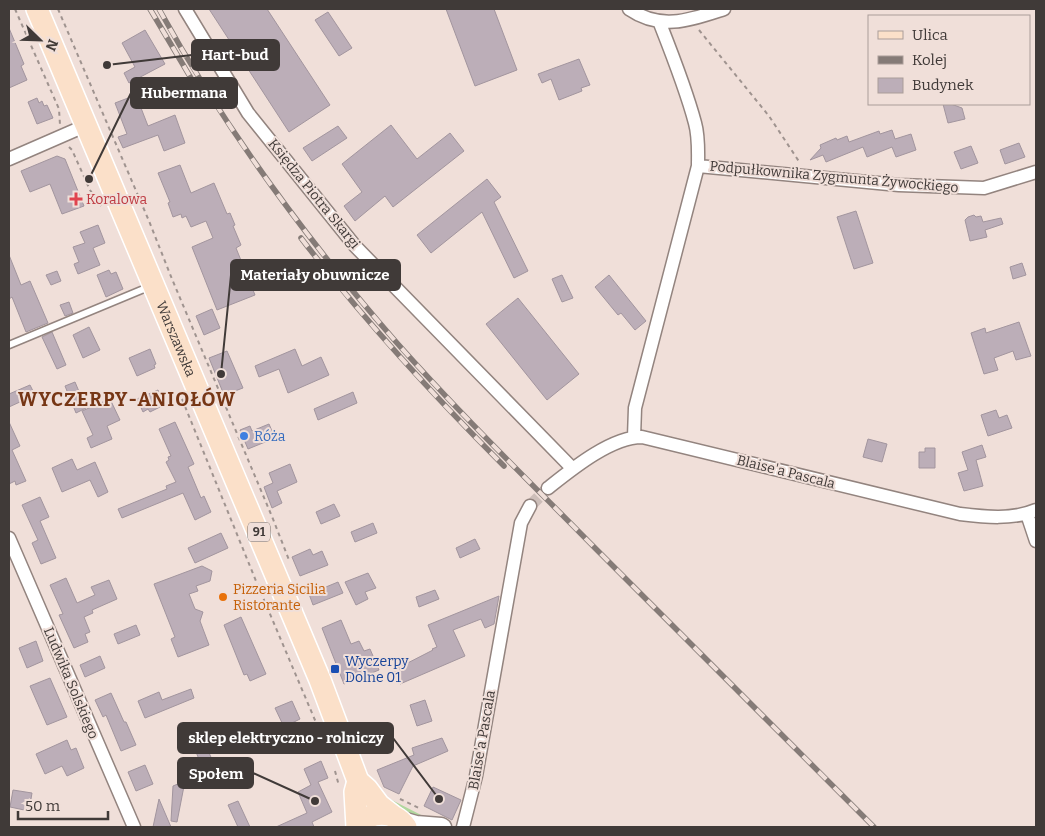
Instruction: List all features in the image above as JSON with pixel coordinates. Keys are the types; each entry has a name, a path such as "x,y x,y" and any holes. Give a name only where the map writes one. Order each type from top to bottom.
{"main road":[{"name":"Warszawska","path":"37,9 320,680 349,785 355,792 357,827"},
{"name":"Warszawska","path":"349,785 368,789 379,805 399,815"},
{"name":"91","path":"357,827 368,817 399,815"}],"street":[{"name":"Księdza Piotra Skargi","path":"185,9 248,113 355,246 572,468"},
{"path":"629,9 637,14 659,21 672,22 691,20 724,9"},
{"path":"659,21 696,124 698,166"},
{"path":"9,158 87,125"},
{"name":"Podpułkownika Zygmunta Żywockiego","path":"634,437 635,408 698,166 899,185 984,188 1036,172"},
{"name":"Blaise'a Pascala","path":"548,488 572,468 615,442 634,437 650,438 960,514 994,516 1032,512"},
{"name":"Blaise'a Pascala","path":"463,827 476,776 521,522 530,506"},
{"path":"1032,512 1036,541"},
{"name":"Ludwika Solskiego","path":"9,538 134,827"},
{"path":"399,815 416,824 443,827"}],"lane":[{"path":"9,345 155,285"}],"path":[{"path":"15,9 59,109 60,131"},
{"path":"58,9 149,221 290,564"},
{"path":"691,20 769,116 807,175"},
{"path":"65,144 72,150 90,190 102,206"},
{"path":"179,391 325,744"},
{"path":"334,767 349,785"},
{"path":"399,815 423,810"}],"green space":[{"path":"384,796 425,818 413,818 402,808 390,803"}],"building":[{"path":"209,9 267,9 330,105 289,132"},
{"path":"446,9 494,9 517,70 475,86"},
{"path":"328,12 352,48 339,56 315,20"},
{"path":"9,28 24,64 21,66 27,80 9,88"},
{"path":"145,30 165,64 129,83 124,73 135,67 122,43"},
{"path":"579,59 590,85 581,88 582,91 559,100 551,79 542,83 538,74"},
{"path":"136,95 148,126 175,115 185,143 164,151 158,135 123,148 118,137 127,134 115,103"},
{"path":"37,98 39,103 42,101 44,106 47,105 53,118 37,124 28,102"},
{"path":"943,105 954,105 962,108 965,119 948,123"},
{"path":"391,125 417,159 450,133 464,151 393,207 385,196 355,221 344,206 362,192 342,164"},
{"path":"338,126 347,138 312,161 303,148"},
{"path":"892,130 895,139 911,134 916,150 896,157 892,147 867,157 863,147 826,162 823,155 810,160 821,148 820,145 836,138 837,140 847,136 849,142 879,131 880,134"},
{"path":"1019,143 1025,157 1005,164 1000,150"},
{"path":"971,146 978,163 961,169 954,152"},
{"path":"57,156 65,159 84,206 62,214 50,184 30,192 21,171"},
{"path":"180,165 191,193 214,183 227,214 230,213 235,225 233,226 241,245 236,248 255,295 217,310 192,247 213,238 206,221 191,227 186,216 182,218 181,214 173,217 168,203 170,202 158,173"},
{"path":"487,179 501,197 494,202 528,271 514,278 482,212 431,253 417,235"},
{"path":"856,211 873,263 854,269 837,217"},
{"path":"974,215 976,217 981,216 983,222 1001,218 1003,224 985,230 987,237 970,241 965,220"},
{"path":"98,225 105,243 93,248 100,265 78,274 74,264 79,262 73,247 85,243 80,232"},
{"path":"9,255 21,285 30,281 48,323 26,332 12,297 9,299"},
{"path":"1022,263 1026,275 1013,279 1010,267"},
{"path":"109,270 111,274 116,272 123,289 106,297 97,275"},
{"path":"57,271 61,281 51,285 46,275"},
{"path":"562,275 573,298 562,302 552,279"},
{"path":"609,275 646,321 635,330 621,313 618,315 595,287"},
{"path":"518,298 579,374 547,400 486,324"},
{"path":"69,302 73,313 65,316 60,305"},
{"path":"212,309 220,328 204,335 196,316"},
{"path":"1019,322 1031,356 1016,360 1013,351 994,358 998,370 984,374 971,333 985,328 986,333"},
{"path":"89,327 100,350 83,358 73,335"},
{"path":"52,332 66,365 57,369 42,337"},
{"path":"150,349 156,364 154,365 155,368 137,376 129,358"},
{"path":"295,349 302,366 321,357 329,375 288,393 279,369 259,377 255,366"},
{"path":"227,351 243,388 224,395 209,358"},
{"path":"75,382 86,408 76,413 65,386"},
{"path":"30,385 35,395 9,407 9,394"},
{"path":"158,390 164,405 150,412 148,409 143,412 137,399"},
{"path":"353,392 357,403 318,420 314,409"},
{"path":"110,399 120,420 107,426 112,439 91,448 87,438 93,435 82,411"},
{"path":"996,410 999,418 1007,415 1012,428 988,436 981,415"},
{"path":"9,422 20,446 12,450 26,481 16,485 15,481 9,484"},
{"path":"175,422 194,464 188,467 201,498 204,496 211,512 195,520 183,493 122,518 118,509 167,489 166,486 176,482 166,462 169,460 168,457 171,456 159,429"},
{"path":"269,424 275,438 248,449 240,430 250,426 252,431"},
{"path":"868,439 887,444 882,462 863,457"},
{"path":"982,445 986,457 976,460 983,486 964,491 958,473 968,470 962,452"},
{"path":"925,448 935,448 935,468 919,468 919,452 925,452"},
{"path":"72,459 77,470 95,462 108,492 98,497 90,480 62,492 52,468"},
{"path":"290,464 297,482 277,491 282,503 272,508 264,487 273,483 269,473"},
{"path":"40,497 49,517 40,521 56,558 41,564 32,543 38,540 22,505"},
{"path":"334,504 340,516 321,524 316,512"},
{"path":"373,523 377,533 355,542 351,532"},
{"path":"221,533 228,548 195,563 188,548"},
{"path":"475,539 480,549 460,558 456,548"},
{"path":"310,549 313,555 322,551 328,565 300,576 292,557"},
{"path":"202,566 212,571 210,581 196,586 198,591 189,594 195,609 203,612 200,621 209,645 178,657 171,639 175,637 154,584"},
{"path":"368,573 376,588 365,592 368,599 356,605 345,582"},
{"path":"66,578 77,603 95,595 91,587 109,580 117,599 92,610 93,613 84,617 90,632 85,634 88,642 74,648 59,615 63,614 50,585"},
{"path":"338,582 343,593 313,605 309,594"},
{"path":"435,590 439,599 419,607 416,597"},
{"path":"499,596 494,624 485,628 481,619 453,630 465,656 400,684 394,670 437,647 428,625"},
{"path":"241,617 266,674 250,681 247,674 244,675 224,625"},
{"path":"341,620 351,644 359,641 364,651 370,649 379,670 344,684 322,628"},
{"path":"136,625 140,635 118,644 114,634"},
{"path":"36,641 43,661 27,668 19,648"},
{"path":"100,656 105,668 85,677 80,665"},
{"path":"50,678 67,717 47,725 30,686"},
{"path":"191,689 194,698 145,718 138,701 159,692 162,700"},
{"path":"111,693 136,745 121,751 106,715 103,717 95,700"},
{"path":"425,700 432,721 417,726 410,705"},
{"path":"292,701 300,719 284,727 275,708"},
{"path":"442,738 448,751 413,766 399,794 384,787 377,770 414,755 412,748"},
{"path":"67,740 71,750 76,748 84,768 67,776 62,766 45,774 36,754"},
{"path":"207,748 216,769 205,774 196,752"},
{"path":"321,761 328,778 318,782 332,812 312,822 314,827 276,827 307,813 298,792 311,785 304,769"},
{"path":"145,765 153,784 136,791 128,772"},
{"path":"185,781 177,822 171,821 173,786"},
{"path":"433,787 461,800 452,820 424,806"},
{"path":"13,790 32,793 29,811 10,807"},
{"path":"159,799 171,827 153,827"},
{"path":"238,801 250,827 238,827 228,805"}],"tunnel":[{"path":"530,506 548,488"}],"railway":[{"path":"150,9 198,90"},
{"path":"159,9 211,97 269,182 331,264 397,343 494,447 874,827"},
{"path":"301,238 349,298 399,355 504,466"}],"place":[{"name":"Hart-bud","path":"107,65"},
{"name":"Hubermana","path":"89,179"},
{"name":"Koralowa","path":"76,199"},
{"name":"Materiały obuwnicze","path":"221,374"},
{"name":"Róża","path":"244,436"},
{"name":"Pizzeria Sicilia Ristorante","path":"223,597"},
{"name":"Wyczerpy Dolne 01","path":"335,669"},
{"name":"sklep elektryczno - rolniczy","path":"439,799"},
{"name":"Społem","path":"315,801"}],"district":[{"name":"WYCZERPY-ANIOŁÓW","path":"127,399"}]}
